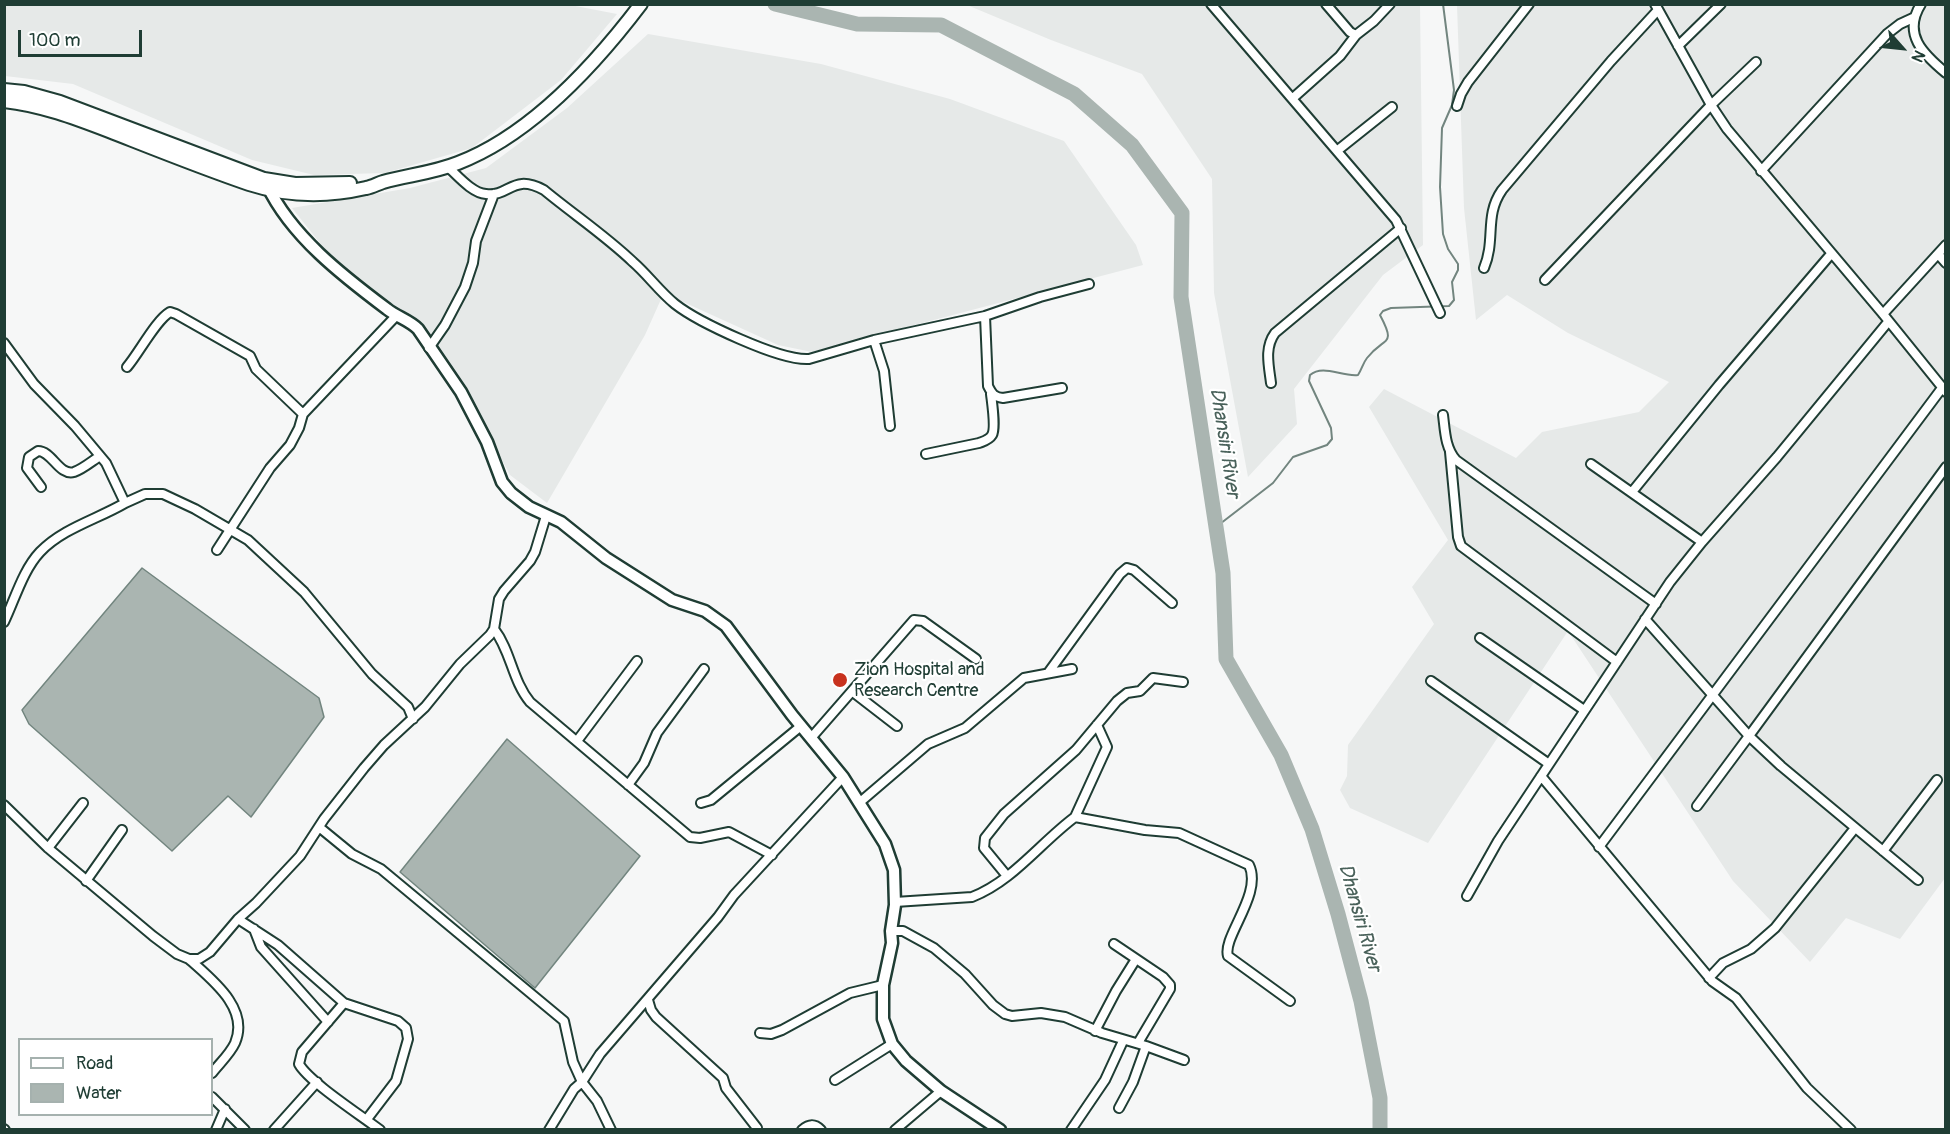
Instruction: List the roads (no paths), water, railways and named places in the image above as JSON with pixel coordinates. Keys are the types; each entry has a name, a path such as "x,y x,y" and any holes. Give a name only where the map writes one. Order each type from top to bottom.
{"main road":[{"path":"4,101 54,110 201,167 267,184 383,182 448,167 478,154 515,131 580,77 614,40 641,4"},
{"path":"4,90 24,92 60,102 267,184"}],"street":[{"path":"1211,4 1338,150 1401,228 1440,314"},
{"path":"1326,4 1350,32 1356,35"},
{"path":"1293,98 1340,56 1356,35 1390,4"},
{"path":"1457,106 1468,82 1528,4"},
{"path":"1678,46 1721,4"},
{"path":"1920,5 1912,25 1916,40 1927,56 1946,73"},
{"path":"1484,268 1491,243 1491,217 1496,200 1510,179 1534,154 1656,8 1727,129 1944,390 1599,848"},
{"path":"1761,171 1887,34 1913,18"},
{"path":"1545,280 1711,105 1756,62"},
{"path":"1338,150 1392,107"},
{"path":"448,167 476,191 485,194 495,194 519,184 531,184 544,190 633,261 676,305 697,319 770,350 800,360 874,340 985,316 1040,297 1089,284"},
{"path":"267,184 273,198 313,249 396,316 412,323 418,329 461,392 487,442 502,482 511,494 546,516 561,522 606,558 672,600 705,611 726,626 801,726 843,777 885,844 894,870 895,902 891,931 892,943 882,985 883,1018 892,1044 906,1061 941,1091 1000,1130"},
{"path":"429,348 445,325 465,287 473,263 476,241 495,194"},
{"path":"1271,383 1268,353 1270,340 1275,333 1401,228"},
{"path":"1883,314 1946,245"},
{"path":"1632,492 1719,385 1831,254"},
{"path":"1938,254 1946,263"},
{"path":"127,368 159,322 170,312 250,356 256,369 303,414"},
{"path":"218,550 270,468 290,445 303,414 396,316"},
{"path":"926,454 987,440 993,432 991,394 988,386 985,316"},
{"path":"1467,896 1487,859 1656,604 1702,542 1777,457 1888,322"},
{"path":"874,340 884,371 890,426"},
{"path":"4,343 34,384 75,426 100,456 125,503"},
{"path":"991,394 1003,398 1062,388"},
{"path":"1443,415 1450,451 1458,537 1461,546 1617,662"},
{"path":"41,487 27,468 29,457 34,453 38,451 47,453 70,472 100,456"},
{"path":"1450,451 1456,460 1656,604"},
{"path":"1591,464 1702,542"},
{"path":"1697,806 1946,467"},
{"path":"4,622 27,570 41,551 55,540 125,503 145,494 163,494 230,529 266,555 304,592 372,674 408,708 414,719"},
{"path":"4,805 48,848 153,936 177,954 199,959 210,952 238,919 300,856 319,827 371,760 432,700 460,664 480,646 494,629 499,599 530,561 546,516"},
{"path":"1048,673 1120,574 1127,568 1134,570 1172,603"},
{"path":"1646,619 1749,736 1781,766 1918,880"},
{"path":"811,738 914,620 923,621 976,658"},
{"path":"494,629 506,648 520,690 530,702 690,837 700,838 729,832 772,855"},
{"path":"1480,638 1584,710"},
{"path":"577,741 637,662"},
{"path":"628,785 644,763 657,733 704,669"},
{"path":"860,804 927,744 965,728 1024,678 1072,669"},
{"path":"1007,876 984,848 985,838 1004,814 1076,750 1127,693 1140,691 1154,678 1183,682"},
{"path":"1431,681 1549,764"},
{"path":"853,692 897,726"},
{"path":"895,902 972,897 983,893 1007,876 1075,817 1107,747 1097,725"},
{"path":"701,803 711,800 801,726"},
{"path":"1541,776 1709,978 1736,998 1807,1089 1851,1130"},
{"path":"549,1130 574,1089 582,1082 600,1054 718,917 734,895 843,777"},
{"path":"1883,851 1937,780"},
{"path":"48,848 83,802"},
{"path":"1075,817 1151,831 1179,833 1249,865 1251,871 1248,898 1227,946 1227,956 1290,1001"},
{"path":"319,827 352,854 381,869 564,1022 573,1062 582,1082 597,1101 611,1130"},
{"path":"1709,978 1723,963 1750,949 1775,928 1855,828"},
{"path":"86,881 122,830"},
{"path":"238,919 278,945 344,1003 403,1024 408,1033 408,1039 396,1081 367,1119"},
{"path":"254,928 261,947 328,1022"},
{"path":"891,931 903,932 934,948 965,974 993,1005 1005,1014 1012,1016 1053,1014 1123,1041 1142,1045 1184,1060"},
{"path":"1114,944 1168,981 1170,985 1142,1045 1133,1082 1119,1108"},
{"path":"189,958 222,988 238,1027 235,1044 213,1072"},
{"path":"1095,1031 1136,959"},
{"path":"760,1033 771,1034 782,1030 850,993 882,985"},
{"path":"648,1000 656,1017 723,1078 726,1088 757,1128"},
{"path":"344,1003 302,1052 299,1060 302,1070 380,1130"},
{"path":"1071,1130 1105,1080 1123,1041"},
{"path":"835,1080 892,1044"},
{"path":"274,1130 317,1082"},
{"path":"895,1130 941,1091"},
{"path":"213,1098 245,1130"},
{"path":"216,1130 225,1109"},
{"path":"802,1130 814,1124 821,1130"}],"water":[{"path":"142,568 319,698 324,717 251,817 228,796 172,851 29,724 22,710"},
{"path":"507,739 640,856 535,988 400,872"}],"waterway":[{"name":"Dhansiri River","path":"775,4 857,24 941,25 1074,94 1132,145 1182,213 1181,297 1223,573 1226,659 1281,755 1312,829 1361,1001 1380,1098 1380,1130"},
{"path":"1216,527 1273,483 1293,457 1327,445 1332,439 1331,428 1309,381 1310,375 1321,371 1358,375 1367,358 1388,337 1380,315 1383,311 1391,308 1449,306 1454,300 1452,282 1458,270 1458,264 1448,249 1443,234 1440,187 1442,128 1452,105 1454,90 1443,4"}],"place":[{"name":"Zion Hospital and Research Centre","path":"840,680"}]}
